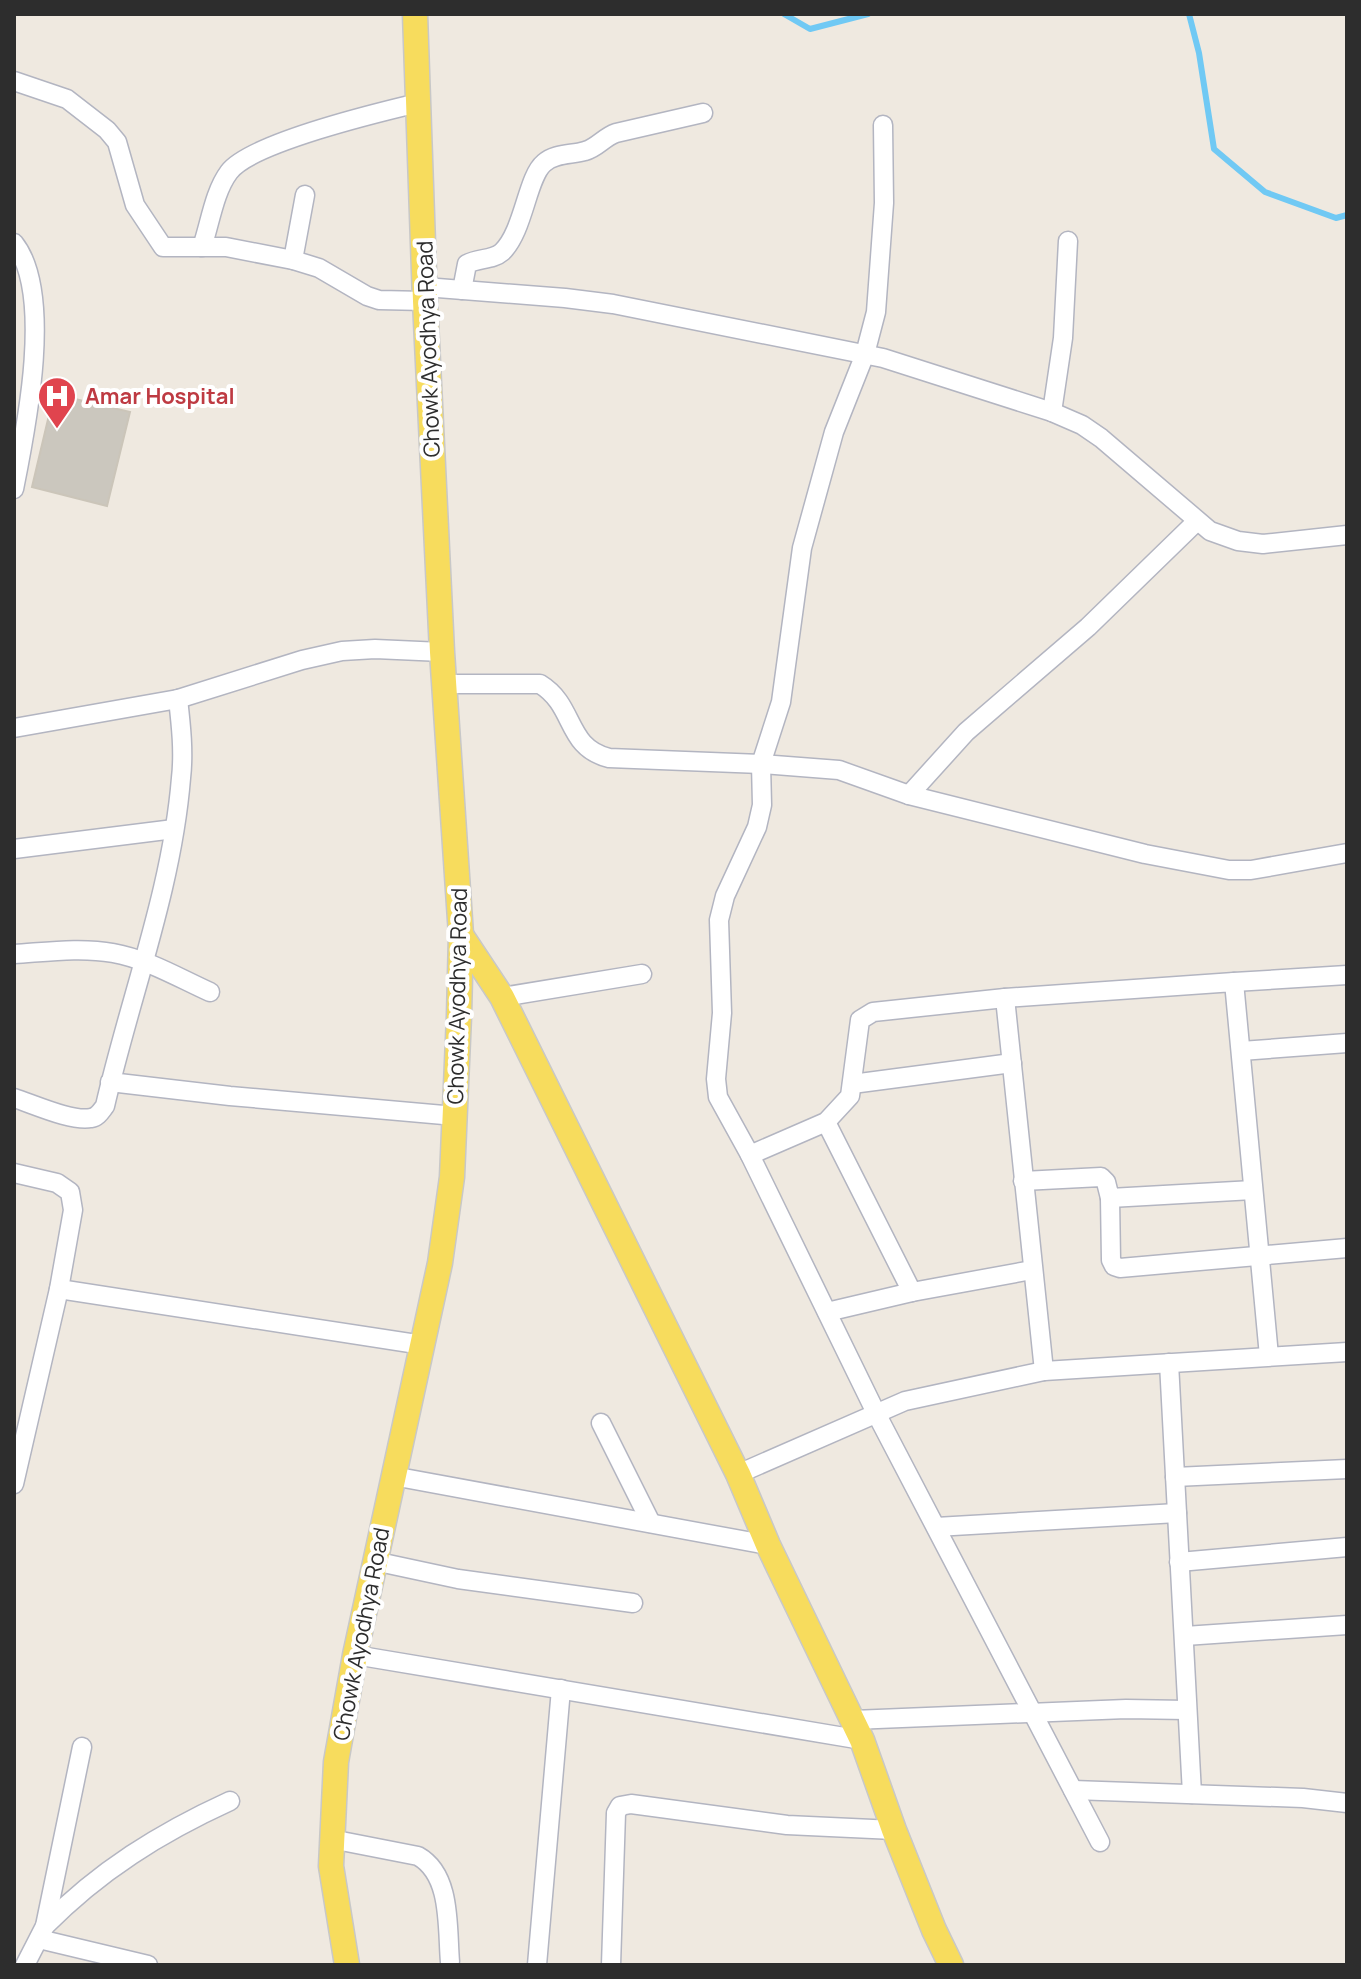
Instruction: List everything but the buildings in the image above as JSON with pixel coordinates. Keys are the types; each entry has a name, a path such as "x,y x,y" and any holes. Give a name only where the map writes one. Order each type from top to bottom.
{"main road":[{"name":"Chowk Ayodhya Road","path":"347,1965 331,1866 336,1762 374,1561 440,1263 452,1177 455,1116 461,935 442,652 415,14"},
{"path":"461,935 502,997 738,1474 768,1545 858,1730 894,1830 951,1965"}],"street":[{"path":"14,81 67,99 107,130 123,155 135,205 163,247 226,247 293,260 319,268 379,300 462,290 613,304 865,354 1052,412 1082,425 1210,531 1263,544 1347,535"},
{"path":"202,247 223,182 231,169 245,158 334,124 418,103"},
{"path":"462,290 467,264 497,255 507,245 522,217 538,171 547,160 586,151 616,133 703,113"},
{"path":"883,125 883,219 876,312 865,354 834,432 802,548 781,702 761,764 762,805 757,827 725,896 719,920 722,986 716,1079 718,1097 750,1155 877,1415 1100,1842"},
{"path":"293,260 305,195"},
{"path":"1052,412 1063,338 1068,241"},
{"path":"14,243 23,256 29,276 34,337 25,431 14,489"},
{"path":"909,795 966,732 1088,627 1196,522"},
{"path":"14,728 178,699 302,660 342,651 442,652"},
{"path":"445,684 540,684 552,691 582,744 594,754 609,758 839,770 909,795 1145,854 1229,870 1251,870 1347,853"},
{"path":"14,1098 89,1119 98,1115 105,1106 159,907 174,829 182,775 178,699"},
{"path":"14,849 174,829"},
{"path":"14,954 112,952 143,961 210,992"},
{"path":"502,997 642,974"},
{"path":"750,1155 826,1122 850,1096 860,1020 873,1012 1005,998 1347,975"},
{"path":"1234,982 1269,1356"},
{"path":"1005,998 1044,1371"},
{"path":"1241,1051 1347,1043"},
{"path":"852,1084 1012,1063"},
{"path":"110,1082 205,1094 455,1116"},
{"path":"826,1122 912,1292"},
{"path":"14,1173 57,1183 70,1192 73,1210 59,1289 19,1437 14,1484"},
{"path":"1023,1181 1101,1177 1106,1182 1110,1198 1111,1260 1114,1266 1120,1268 1347,1248"},
{"path":"1110,1198 1253,1190"},
{"path":"827,1312 912,1292 1032,1270"},
{"path":"59,1289 423,1345"},
{"path":"738,1474 905,1401 1044,1371 1347,1352"},
{"path":"1169,1363 1192,1794"},
{"path":"601,1423 651,1523"},
{"path":"1175,1477 1347,1469"},
{"path":"393,1476 768,1545"},
{"path":"936,1527 1177,1513"},
{"path":"1179,1562 1347,1547"},
{"path":"374,1561 458,1579 633,1603"},
{"path":"1185,1636 1347,1625"},
{"path":"355,1655 561,1689 858,1730 1032,1712 1187,1710"},
{"path":"537,1965 561,1689"},
{"path":"42,1932 82,1747"},
{"path":"1073,1790 1303,1798 1347,1803"},
{"path":"23,1958 42,1932 92,1882 154,1838 230,1801"},
{"path":"611,1965 616,1813 620,1806 631,1804 787,1825 894,1830"},
{"path":"331,1839 418,1856 430,1863 440,1880 445,1901 450,1962"},
{"path":"934,1930 939,1965"},
{"path":"42,1932 148,1965"}],"waterway":[{"path":"784,14 810,29 868,14"},
{"path":"1189,14 1199,53 1214,149 1265,192 1336,218 1347,215"}],"place":[{"name":"Amar Hospital","path":"57,430"}]}
